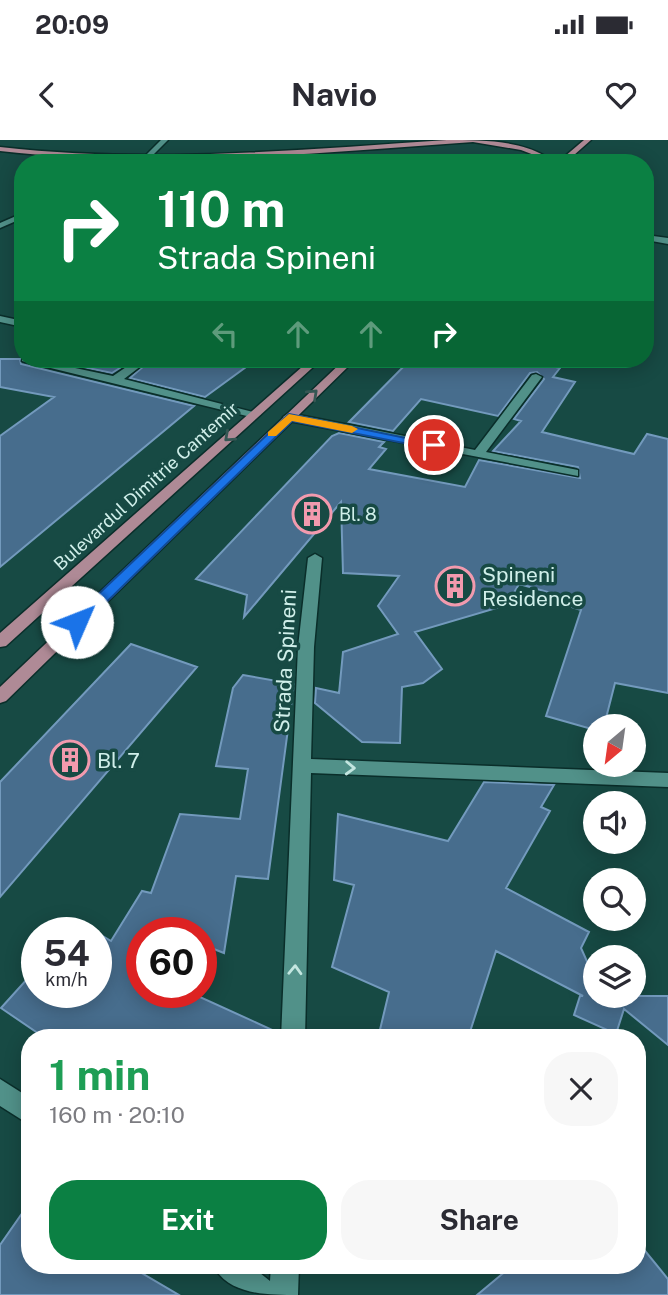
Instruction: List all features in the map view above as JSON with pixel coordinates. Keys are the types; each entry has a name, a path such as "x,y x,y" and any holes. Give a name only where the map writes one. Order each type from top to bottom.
{"main road":[{"path":"471,140 544,151 542,154"},
{"path":"253,154 477,140"},
{"path":"571,154 588,140"},
{"path":"0,142 79,152 155,152 227,147"},
{"path":"563,154 566,145"},
{"path":"0,149 51,154"},
{"name":"Bulevardul Dimitrie Cantemir","path":"0,642 307,368"},
{"path":"0,697 341,368"}],"street":[{"path":"153,154 165,140"},
{"path":"64,368 255,414"},
{"path":"115,380 132,368"},
{"path":"478,454 536,377"},
{"path":"289,417 573,473"},
{"name":"Strada Spineni","path":"293,1029 306,647 315,558"},
{"path":"302,766 668,780"},
{"path":"0,1091 21,1106"},
{"path":"239,1274 266,1295"},
{"path":"284,1295 285,1274"}],"building":[{"path":"0,359 14,359 14,368 37,368 194,406 0,567 0,436 54,397 0,387"},
{"path":"88,368 120,368 112,373"},
{"path":"142,368 245,368 205,397 130,378"},
{"path":"402,368 560,368 553,377 575,382 542,432 634,454 647,434 668,439 668,693 615,683 607,714 583,714 583,727 546,716 581,610 562,604 566,597 519,584 507,605 415,632 442,669 423,683 402,687 400,743 362,742 315,703 316,688 339,693 343,652 398,634 378,606 399,576 343,573 341,502 244,617 247,595 196,579 332,436 339,433 384,442 379,447 386,449 369,469 465,487 479,460 580,478 578,467 493,451 521,421 514,419 544,379 537,372 530,373 498,416 421,399 393,431 349,422"},
{"name":"Bl. 7","path":"131,644 197,667 0,897 0,782"},
{"path":"243,675 294,684 268,879 236,876 224,953 217,950 217,917 126,917 126,1008 217,1008 217,1005 270,1029 32,1029 1,1008 21,986 21,1008 112,1008 112,939 142,891 151,893 180,814 240,819 248,769 216,766 233,688"},
{"path":"484,782 554,785 541,807 550,811 506,888 589,932 581,948 583,996 496,951 471,1029 380,1029 389,992 332,967 354,885 334,880 338,814 448,841"},
{"path":"580,996 583,996 583,1008 646,1008 646,996 668,996 668,1045 624,1009 618,1029 605,1029 574,1015"},
{"path":"21,1215 21,1274 143,1274 179,1295 0,1295 0,1245"},
{"path":"646,1252 668,1279 668,1295 477,1295 502,1274 646,1274"}],"slow traffic":[{"path":"272,434 289,417 352,429"}],"place":[{"name":"Bl. 8","path":"312,514"},
{"name":"Spineni Residence","path":"455,586"},
{"name":"Bl. 7","path":"70,760"}],"route":[{"path":"77,622 289,417 434,445"}]}
